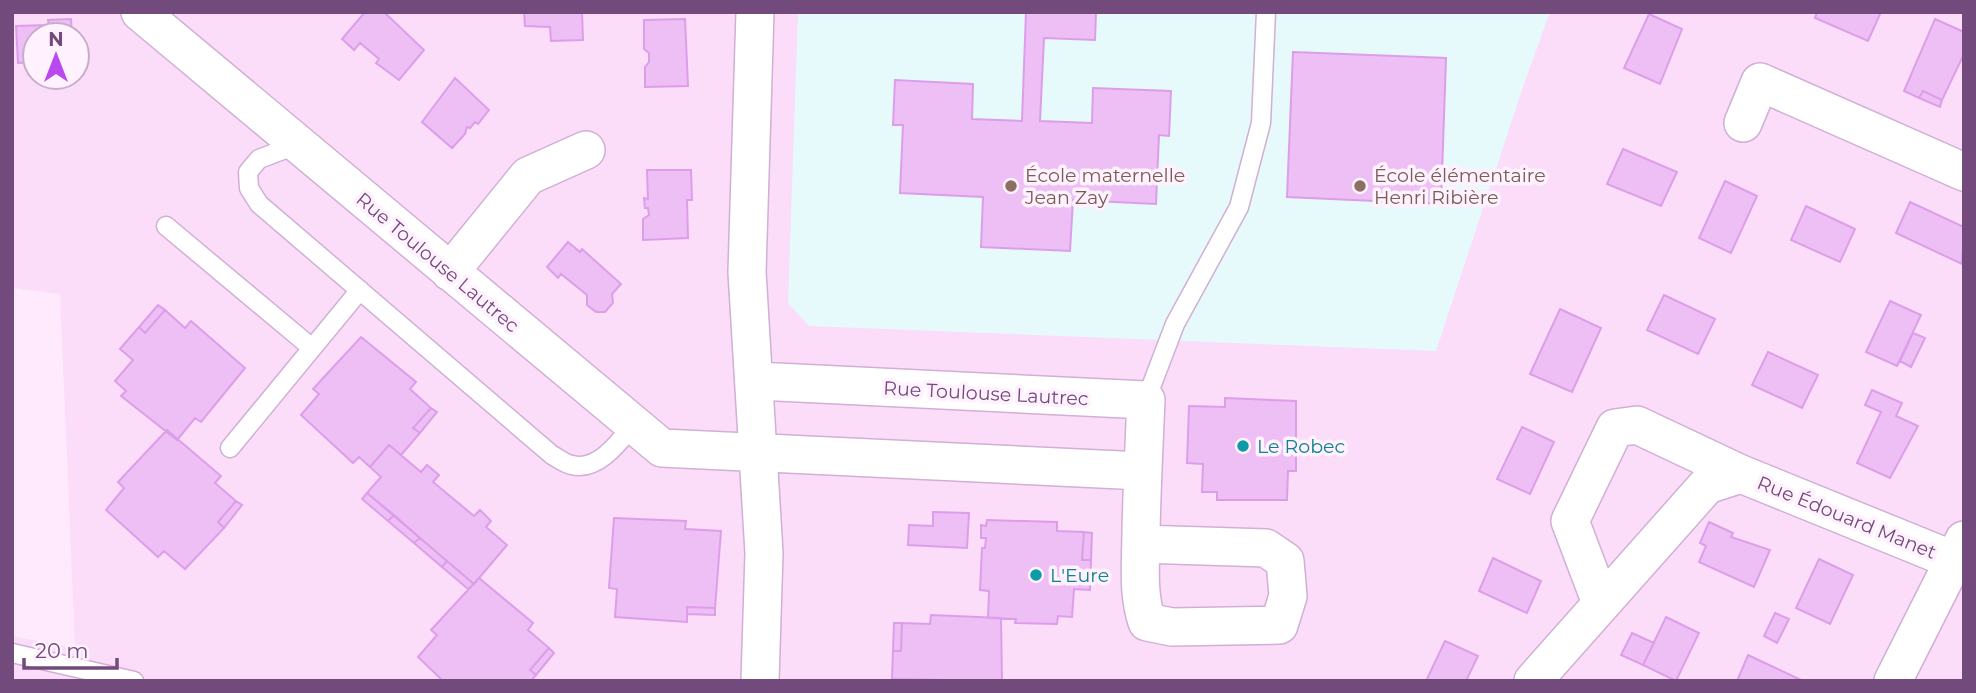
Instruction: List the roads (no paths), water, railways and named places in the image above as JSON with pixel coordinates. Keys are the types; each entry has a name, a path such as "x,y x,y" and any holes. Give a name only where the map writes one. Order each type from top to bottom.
{"street":[{"name":"Rue Toulouse Lautrec","path":"140,12 662,448 1142,471"},
{"path":"755,12 747,272 760,452 764,553 760,681"},
{"path":"1743,123 1760,82 1964,172"},
{"path":"450,272 528,176 586,150"},
{"name":"Rue Toulouse Lautrec","path":"755,381 1146,400"},
{"path":"1141,544 1146,400"},
{"name":"Rue Édouard Manet","path":"1601,603 1570,520 1615,428 1637,425 1741,474 1959,550"},
{"name":"Rue Édouard Manet","path":"1533,681 1707,485 1741,474"},
{"path":"1894,681 1959,550"}],"lane":[{"path":"1146,400 1175,324 1239,207 1261,122 1266,12"},
{"path":"296,145 259,159 248,172 249,188 260,204 552,455 573,466 591,464 614,449 634,424"},
{"path":"166,226 313,348"},
{"path":"230,447 360,290"},
{"path":"12,653 134,681"}],"place":[{"name":"École maternelle Jean Zay","path":"1011,186"},
{"name":"École élémentaire Henri Ribière","path":"1360,186"},
{"name":"Le Robec","path":"1243,446"},
{"name":"L'Eure","path":"1036,575"}]}
